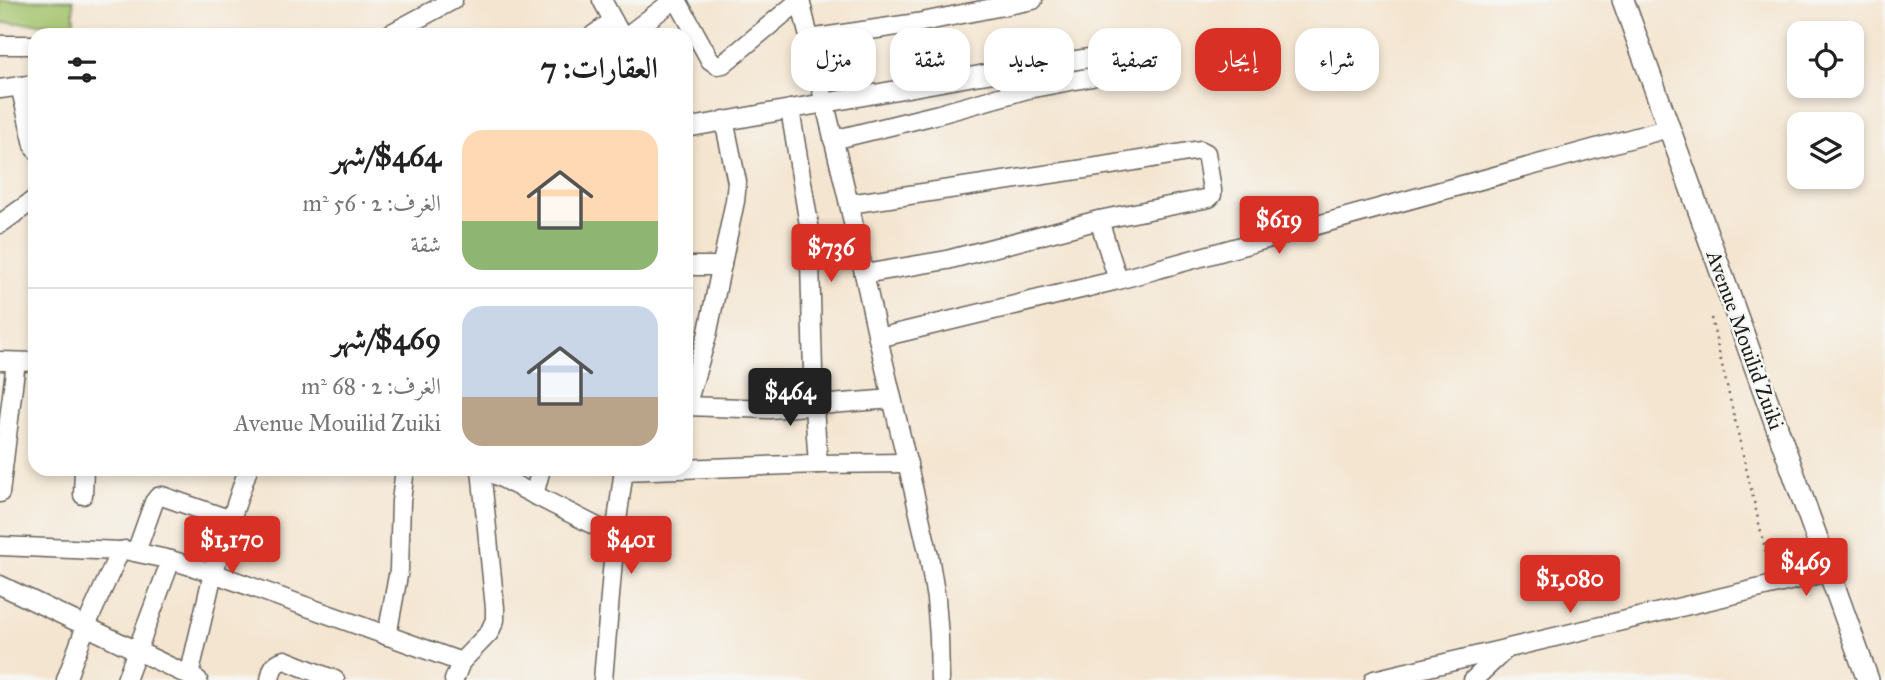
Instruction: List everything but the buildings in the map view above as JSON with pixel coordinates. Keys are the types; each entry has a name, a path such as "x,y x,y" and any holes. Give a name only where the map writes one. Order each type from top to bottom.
{"main road":[{"name":"Avenue Mouilid Zuiki","path":"1623,0 1868,680"}],"street":[{"path":"400,28 453,0"},
{"path":"602,0 617,28"},
{"path":"637,28 675,0 691,28"},
{"path":"693,31 710,60 717,65 723,64 800,0 806,28"},
{"path":"876,29 1033,0"},
{"path":"0,45 28,45"},
{"path":"693,127 1088,58"},
{"path":"834,140 1028,89 1088,78"},
{"path":"0,89 28,85"},
{"path":"821,91 929,556 936,599 940,680"},
{"path":"790,109 809,225 818,464"},
{"path":"693,384 707,337 735,201 737,182 724,120"},
{"path":"877,338 1118,280 1669,128"},
{"path":"849,204 1200,150 1206,153 1212,190 1209,198 1099,220 947,260 864,274"},
{"path":"0,223 28,204"},
{"path":"1099,220 1118,280"},
{"path":"693,266 722,266"},
{"path":"0,493 8,361 28,362"},
{"path":"693,407 770,410 892,399"},
{"path":"693,468 908,463"},
{"path":"83,495 84,476"},
{"path":"0,585 194,678 213,573 246,476"},
{"path":"387,636 399,570 404,476"},
{"path":"0,546 128,551 171,560 387,636 459,674 489,633 495,620 483,476"},
{"path":"496,476 615,536"},
{"path":"534,495 539,476"},
{"path":"604,680 622,476"},
{"path":"66,680 86,626 158,497 162,496 231,520"},
{"path":"127,680 171,560"},
{"path":"1378,680 1828,572"},
{"path":"1473,680 1506,650"},
{"path":"270,680 273,667 285,660 335,680"}],"path":[{"path":"1711,318 1774,586"}],"green space":[{"path":"0,0 73,0 74,23 0,23"}]}
